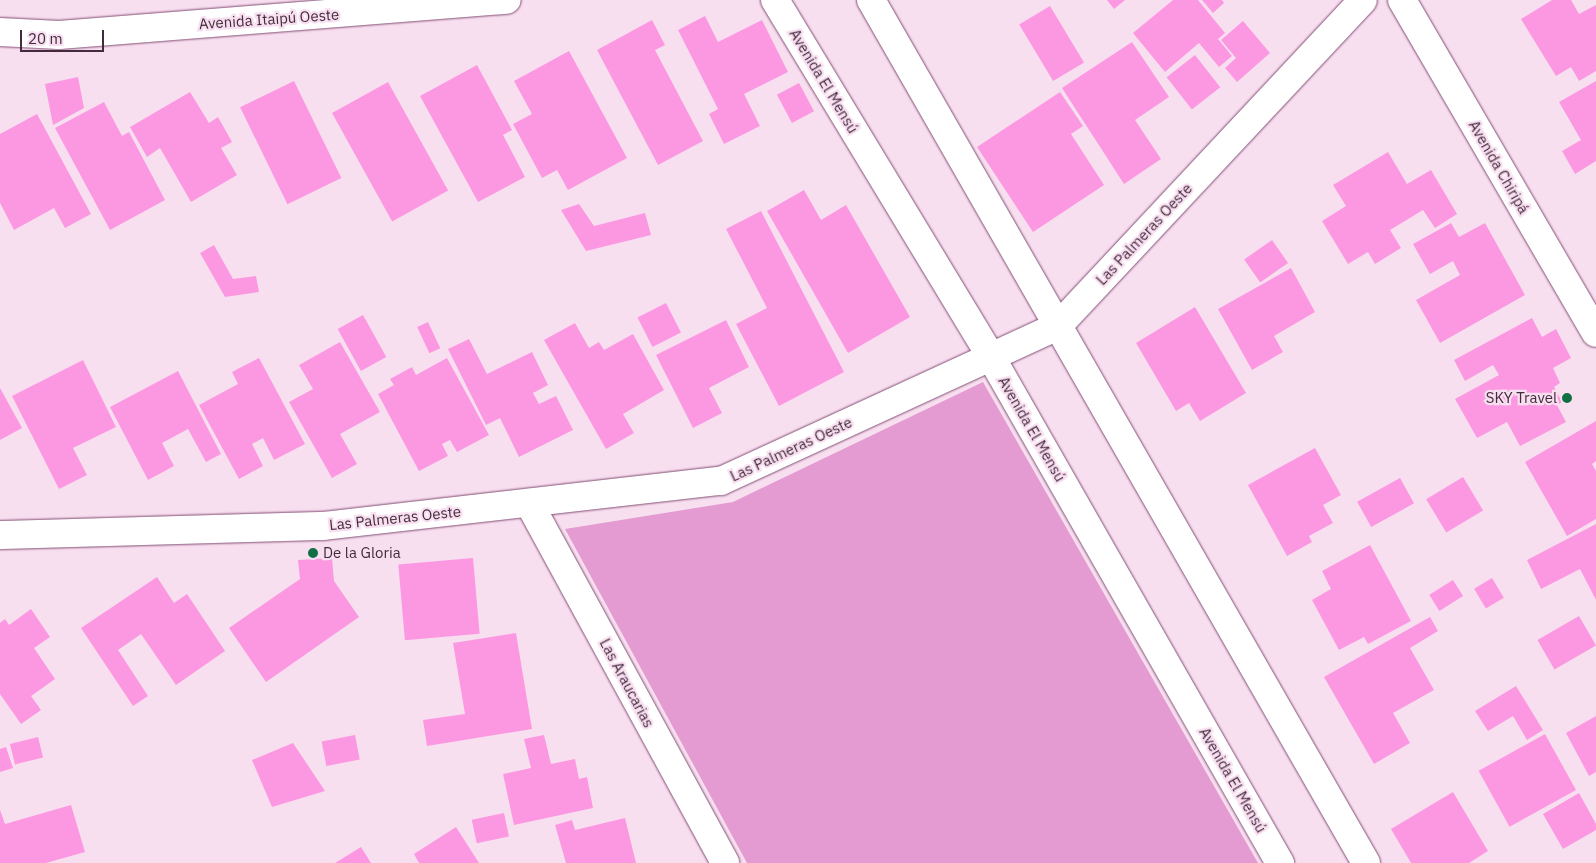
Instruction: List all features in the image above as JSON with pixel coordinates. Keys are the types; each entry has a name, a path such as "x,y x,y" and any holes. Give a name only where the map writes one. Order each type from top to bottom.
{"street":[{"name":"Avenida Itaipú Oeste","path":"0,32 59,35 507,0"},
{"name":"Avenida El Mensú","path":"775,0 991,357 1280,863"},
{"path":"871,0 1366,863"},
{"name":"Las Palmeras Oeste","path":"0,535 323,526 721,481 1058,326 1364,0"},
{"name":"Avenida Chiripá","path":"1402,0 1596,333"},
{"name":"Las Araucarias","path":"529,503 725,863"}],"shaded area":[{"path":"983,382 1258,863 747,863 565,529 733,502"}],"building":[{"path":"1107,0 1125,0 1114,9"},
{"path":"1173,0 1198,0 1225,33 1218,39 1232,56 1219,67 1199,43 1165,72 1133,33"},
{"path":"1202,0 1222,0 1224,3 1213,13"},
{"path":"1552,0 1571,0 1579,14 1596,5 1596,71 1579,81 1571,67 1556,76 1521,19"},
{"path":"1050,6 1084,63 1053,81 1019,25"},
{"path":"705,16 718,42 762,20 788,72 744,94 760,126 724,144 709,114 718,109 678,30"},
{"path":"652,20 665,45 655,50 703,141 658,165 597,50"},
{"path":"1243,21 1270,53 1237,82 1225,68 1236,58 1221,40"},
{"path":"1132,42 1169,97 1135,120 1161,159 1124,184 1062,88"},
{"path":"569,51 627,158 568,190 557,170 542,178 513,124 532,114 514,81"},
{"path":"1195,55 1220,87 1192,109 1167,77"},
{"path":"477,65 512,130 503,135 525,177 478,202 420,96"},
{"path":"78,77 84,108 53,125 45,84"},
{"path":"294,81 341,178 287,204 240,107"},
{"path":"1596,81 1596,161 1575,174 1562,151 1581,140 1559,102"},
{"path":"388,82 448,190 392,221 332,113"},
{"path":"799,83 814,111 792,123 777,95"},
{"path":"190,92 209,123 218,117 232,142 221,148 237,175 191,202 160,148 147,157 130,127"},
{"path":"1060,92 1083,126 1071,134 1104,185 1033,232 977,147"},
{"path":"104,102 122,136 129,132 165,200 110,230 55,128"},
{"path":"37,114 91,214 65,228 54,208 14,230 0,203 0,134"},
{"path":"1388,152 1407,184 1431,170 1457,214 1435,228 1423,210 1390,230 1401,248 1375,264 1368,252 1348,264 1322,221 1346,206 1333,185"},
{"path":"804,190 821,220 846,205 910,317 848,353 767,211"},
{"path":"579,204 594,226 645,213 651,235 586,251 561,210"},
{"path":"761,211 844,372 779,406 736,324 767,308 726,229"},
{"path":"1451,223 1459,237 1485,223 1525,295 1440,343 1416,300 1460,275 1453,261 1430,274 1413,244"},
{"path":"1272,240 1288,263 1260,282 1244,260"},
{"path":"214,245 233,279 256,276 259,292 225,297 200,253"},
{"path":"1291,268 1315,312 1274,336 1283,352 1252,370 1218,309"},
{"path":"666,303 681,332 652,347 637,318"},
{"path":"1195,307 1246,393 1200,421 1189,403 1176,411 1136,343"},
{"path":"363,315 386,357 361,371 338,329"},
{"path":"1532,318 1542,337 1556,329 1571,358 1553,368 1560,383 1554,387 1562,402 1557,405 1566,422 1520,446 1507,422 1477,438 1455,399 1499,375 1493,365 1465,381 1454,360"},
{"path":"726,320 749,367 709,388 722,413 693,428 656,355"},
{"path":"428,322 440,348 429,353 417,327"},
{"path":"575,323 589,348 599,342 604,350 633,334 664,390 623,414 634,433 606,449 544,340"},
{"path":"469,339 487,374 532,352 548,385 533,393 539,404 556,396 573,430 519,457 500,418 486,425 448,349"},
{"path":"340,342 380,412 340,434 357,464 332,478 289,402 313,389 299,365"},
{"path":"259,358 305,444 274,460 263,438 252,444 263,466 239,479 199,405 238,384 232,372"},
{"path":"447,358 489,435 457,452 450,440 442,444 448,456 419,471 378,394 394,385 390,379 412,367 416,375"},
{"path":"83,360 116,427 73,448 87,475 59,489 12,396"},
{"path":"178,371 221,454 206,462 188,429 162,443 174,466 148,480 110,407"},
{"path":"0,388 22,428 0,440"},
{"path":"1596,421 1596,461 1592,464 1596,471 1596,519 1567,536 1525,462"},
{"path":"1315,448 1341,495 1323,505 1333,523 1309,536 1312,542 1287,556 1248,485"},
{"path":"1463,477 1483,510 1446,533 1426,499"},
{"path":"1400,478 1414,503 1371,527 1357,502"},
{"path":"1596,524 1596,600 1580,569 1541,589 1527,560"},
{"path":"1370,545 1411,621 1368,644 1364,637 1339,650 1312,600 1331,589 1322,571"},
{"path":"332,558 334,581 359,617 266,682 229,628 300,579 298,560"},
{"path":"473,558 480,634 405,640 398,565"},
{"path":"157,577 174,603 187,594 225,651 176,685 141,634 118,650 148,696 133,706 81,628"},
{"path":"1492,578 1504,598 1486,609 1474,589"},
{"path":"1453,580 1463,596 1439,611 1429,595"},
{"path":"31,609 50,637 34,648 55,679 31,696 41,710 21,724 0,694 0,623 5,619 9,625"},
{"path":"1579,616 1596,645 1554,669 1537,640"},
{"path":"1430,617 1438,631 1410,648 1434,690 1393,713 1410,743 1374,764 1324,677"},
{"path":"516,633 532,729 427,746 423,720 465,714 453,643"},
{"path":"1516,686 1543,730 1527,740 1513,716 1488,731 1475,711"},
{"path":"1596,716 1596,772 1589,776 1566,733"},
{"path":"1545,734 1576,790 1510,827 1479,771"},
{"path":"355,735 360,760 326,766 322,741"},
{"path":"544,735 551,764 575,759 579,779 587,777 593,808 514,825 503,774 531,768 524,739"},
{"path":"38,737 43,757 15,764 10,744"},
{"path":"293,743 325,791 272,807 252,760"},
{"path":"6,747 13,768 0,772 0,749"},
{"path":"1453,792 1488,851 1469,863 1411,863 1391,829"},
{"path":"1579,793 1596,824 1596,830 1563,849 1543,814"},
{"path":"71,805 85,852 46,863 0,863 0,810 5,824"},
{"path":"504,813 509,836 477,843 472,820"},
{"path":"625,818 636,863 566,863 555,825 572,820 575,830"},
{"path":"456,827 479,863 419,863 414,854"},
{"path":"361,847 371,863 335,863"}],"place":[{"name":"SKY Travel","path":"1567,398"},
{"name":"De la Gloria","path":"313,553"}]}
